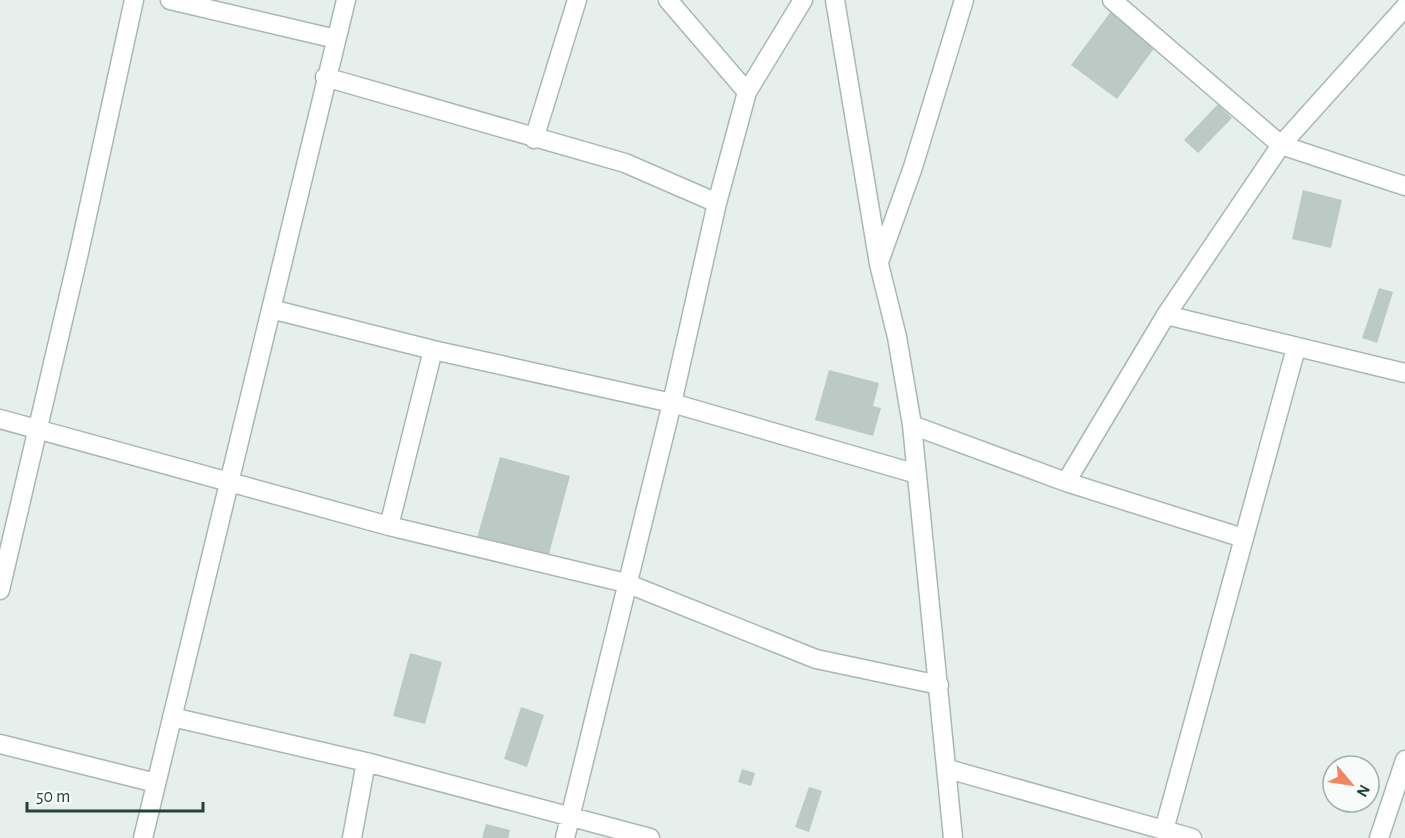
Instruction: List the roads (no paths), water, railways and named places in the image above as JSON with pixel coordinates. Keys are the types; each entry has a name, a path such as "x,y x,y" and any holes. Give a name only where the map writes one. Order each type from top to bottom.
{"street":[{"path":"0,590 39,430 134,0"},
{"path":"170,0 336,39"},
{"path":"143,838 325,77 346,0"},
{"path":"534,139 577,0"},
{"path":"668,0 747,92"},
{"path":"565,838 672,403 717,203 747,92 803,0"},
{"path":"835,0 879,264 897,337 912,425 948,769 953,838"},
{"path":"879,264 913,167 964,0"},
{"path":"1112,0 1281,145 1405,186"},
{"path":"1066,482 1166,315 1281,145 1405,7"},
{"path":"325,77 534,139 625,163 717,203"},
{"path":"271,309 433,350 672,403 917,474"},
{"path":"1166,315 1405,373"},
{"path":"1164,830 1296,348"},
{"path":"388,526 433,350"},
{"path":"0,419 388,526 626,584 816,659 939,684"},
{"path":"912,425 1066,482 1243,538"},
{"path":"172,717 366,762 650,838"},
{"path":"0,744 156,783"},
{"path":"1379,838 1405,760"},
{"path":"351,838 366,762"},
{"path":"948,769 1192,838"}]}
